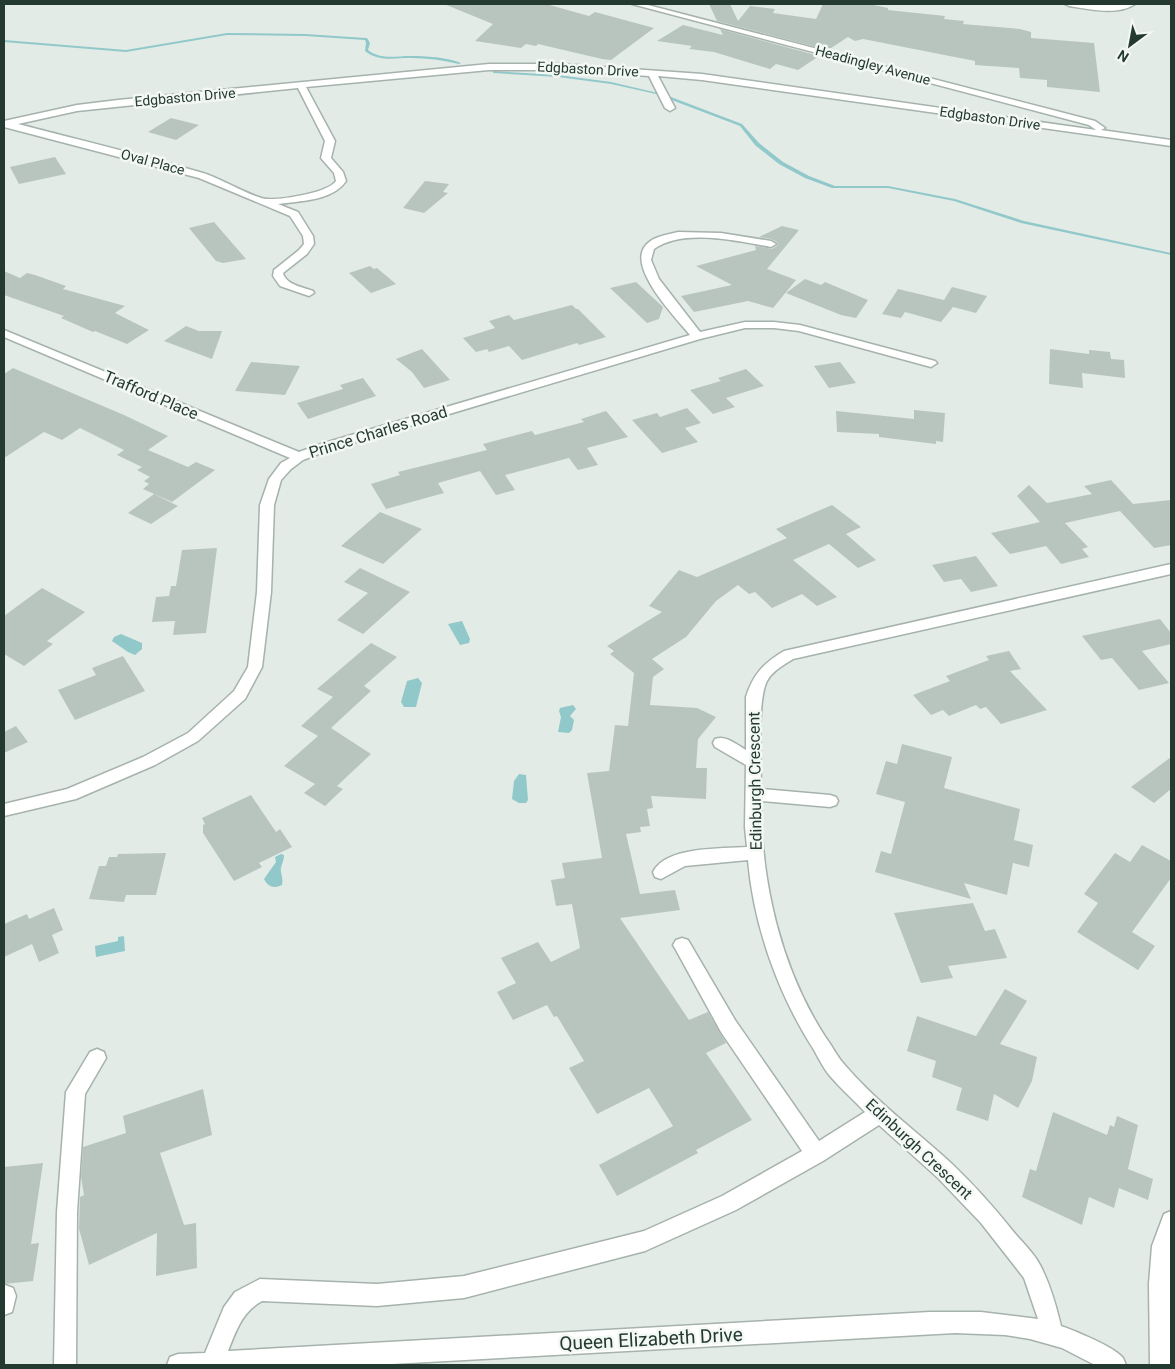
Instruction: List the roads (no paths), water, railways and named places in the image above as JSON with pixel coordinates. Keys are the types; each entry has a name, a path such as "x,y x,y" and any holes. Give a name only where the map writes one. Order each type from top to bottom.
{"street":[{"name":"Headingley Avenue","path":"636,4 1092,124 1106,134"},
{"path":"1069,4 1122,7 1130,4"},
{"name":"Edgbaston Drive","path":"6,124 76,108 514,66 651,72 702,77 1171,143"},
{"path":"651,72 670,108"},
{"path":"265,202 308,197 330,190 340,184 341,181 338,173 326,158 330,141 301,86"},
{"name":"Oval Place","path":"6,124 202,176 294,214 308,236 309,244 303,252 278,272 277,275 279,280 309,293"},
{"path":"697,336 658,286 648,269 647,252 658,242 679,235 735,236 771,244"},
{"name":"Prince Charles Road","path":"4,810 70,795 149,761 194,736 240,695 255,667 264,592 267,505 275,479 286,466 299,456 697,336 745,325 774,325 800,328 932,364"},
{"name":"Trafford Place","path":"4,333 299,456"},
{"name":"Edinburgh Crescent","path":"1054,1334 1032,1271 988,1216 945,1171 880,1113 836,1069 805,1021 785,977 768,923 758,878 753,827 754,697 758,680 772,665 789,655 1171,569"},
{"path":"721,743 753,762"},
{"path":"753,794 830,801"},
{"path":"661,872 682,859 755,853"},
{"path":"682,945 728,1026 816,1154"},
{"path":"65,1365 67,1212 76,1092 97,1058"},
{"path":"212,1363 232,1315 243,1300 260,1290 376,1295 464,1287 645,1241 729,1203 816,1154 880,1113"},
{"path":"1161,1365 1160,1284 1162,1246 1171,1221"},
{"name":"Queen Elizabeth Drive","path":"178,1365 338,1361 937,1322 1003,1325 1054,1334 1092,1350 1113,1365"}],"water":[{"path":"462,621 470,639 469,643 460,645 448,624"},
{"path":"121,634 142,643 142,649 135,655 112,641 114,637"},
{"path":"418,678 422,683 416,707 404,707 401,702 407,681"},
{"path":"573,705 576,709 570,716 574,720 572,730 569,733 558,732 561,717 560,708"},
{"path":"519,774 526,775 528,800 526,803 519,803 512,799 514,781"},
{"path":"281,854 284,855 281,870 282,885 276,887 267,884 264,879 276,862 275,857"},
{"path":"124,936 125,951 96,957 95,946 118,941 118,937"}],"waterway":[{"path":"4,41 126,51 227,34 305,35 366,39 368,43 366,50 376,56 423,58 459,63"},
{"path":"494,72 558,76 611,83 656,93"},
{"path":"670,98 741,125 757,144 781,163 807,177 834,187 888,187 955,200 1023,222 1171,254"}]}
